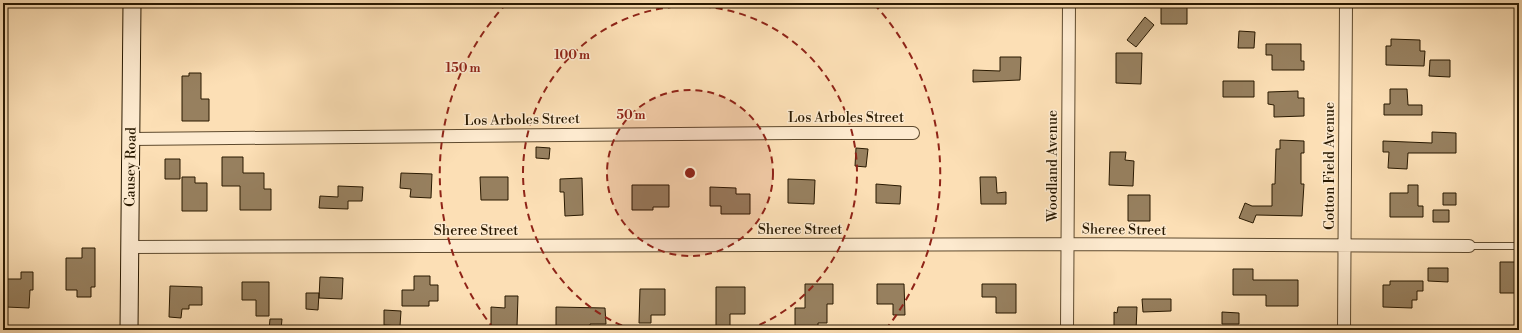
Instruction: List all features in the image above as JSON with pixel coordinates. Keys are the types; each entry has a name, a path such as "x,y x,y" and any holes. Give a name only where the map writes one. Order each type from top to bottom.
{"street":[{"name":"Causey Road","path":"129,330 132,3"},
{"name":"Woodland Avenue","path":"1067,330 1069,3"},
{"name":"Cotton Field Avenue","path":"1344,330 1346,3"},
{"name":"Los Arboles Street","path":"131,139 796,132 913,133"},
{"name":"Sheree Street","path":"130,246 1068,244 1469,246"}],"lane":[{"path":"1469,246 1519,246"}],"building":[{"path":"1161,3 1187,3 1187,24 1161,24"},
{"path":"1145,17 1154,25 1136,47 1127,40"},
{"path":"1239,31 1255,32 1254,48 1238,48"},
{"path":"1391,39 1420,40 1420,51 1425,51 1424,66 1386,65 1386,46 1391,46"},
{"path":"1266,44 1301,44 1301,61 1304,61 1304,70 1272,70 1272,55 1266,55"},
{"path":"1116,53 1142,53 1141,84 1116,83"},
{"path":"1000,57 1021,57 1020,80 973,82 973,70 1000,71"},
{"path":"1430,60 1450,60 1450,77 1429,76"},
{"path":"189,73 201,73 201,99 209,99 209,121 182,121 182,76 189,76"},
{"path":"1223,81 1254,81 1254,97 1223,97"},
{"path":"1390,89 1407,89 1408,105 1422,105 1422,115 1384,115 1384,104 1390,104"},
{"path":"1298,91 1298,98 1304,98 1304,116 1274,117 1274,105 1268,104 1268,92"},
{"path":"1432,132 1456,133 1456,153 1408,153 1407,169 1388,168 1389,152 1383,152 1383,141 1432,143"},
{"path":"1280,140 1304,141 1304,153 1301,153 1301,184 1304,184 1302,216 1256,215 1253,223 1239,218 1245,203 1252,206 1272,206 1272,184 1275,184 1276,149 1280,149"},
{"path":"536,147 550,148 549,159 536,158"},
{"path":"856,148 868,149 866,167 855,166"},
{"path":"1110,152 1126,152 1125,160 1134,161 1133,186 1109,185"},
{"path":"222,157 243,157 243,173 264,173 264,189 271,189 271,210 240,210 240,186 222,186"},
{"path":"165,159 180,159 180,179 165,179"},
{"path":"401,173 432,174 431,198 410,197 411,189 400,188"},
{"path":"182,177 195,177 195,183 207,183 207,211 182,211"},
{"path":"480,177 508,177 508,200 481,200"},
{"path":"980,177 996,177 997,193 1006,192 1006,204 981,204"},
{"path":"582,178 583,215 565,216 564,192 560,192 560,179"},
{"path":"788,179 815,180 814,204 788,203"},
{"path":"876,184 901,186 900,204 876,203"},
{"path":"632,185 669,185 669,207 653,207 653,210 632,210"},
{"path":"1408,185 1418,185 1418,206 1423,206 1423,217 1390,217 1390,193 1408,193"},
{"path":"338,186 363,187 362,201 348,201 348,209 319,208 320,196 338,197"},
{"path":"710,187 736,188 736,194 750,194 750,214 721,214 721,206 710,206"},
{"path":"1443,193 1456,193 1456,205 1443,205"},
{"path":"1128,195 1150,195 1150,221 1128,221"},
{"path":"1433,210 1449,210 1449,222 1433,222"},
{"path":"82,248 95,248 95,287 91,287 91,297 77,297 77,290 66,290 66,258 82,258"},
{"path":"1500,262 1519,262 1519,293 1500,293"},
{"path":"1428,268 1448,268 1448,282 1428,281"},
{"path":"1233,269 1253,269 1253,280 1298,280 1298,306 1266,306 1266,295 1233,295"},
{"path":"21,272 33,272 33,290 30,290 29,308 6,307 6,279 21,279"},
{"path":"414,276 430,276 430,285 438,285 438,301 429,301 429,306 402,306 402,290 414,290"},
{"path":"320,277 343,278 342,299 319,298"},
{"path":"1390,281 1423,281 1423,291 1417,291 1417,300 1412,300 1412,308 1383,307 1383,285 1390,285"},
{"path":"242,282 269,282 269,316 256,316 256,300 242,300"},
{"path":"805,284 833,284 833,304 827,304 827,323 818,323 818,330 805,330 805,326 795,326 795,308 805,308"},
{"path":"877,284 904,284 905,315 893,315 893,304 877,304"},
{"path":"982,284 1016,284 1016,313 996,313 996,297 982,297"},
{"path":"170,286 202,287 202,305 189,305 189,309 182,309 181,318 169,317"},
{"path":"716,287 745,287 745,314 730,314 730,330 716,330"},
{"path":"640,289 665,289 665,315 651,315 651,323 639,323"},
{"path":"306,293 319,293 318,310 306,309"},
{"path":"505,296 518,296 517,326 512,326 512,330 491,330 491,307 505,308"},
{"path":"1142,299 1171,299 1171,311 1143,312"},
{"path":"556,307 605,308 606,324 590,324 590,326 583,326 583,330 566,330 566,326 556,326"},
{"path":"1118,307 1137,307 1136,330 1114,330 1114,312 1117,313"},
{"path":"384,310 401,311 400,326 384,325"},
{"path":"1222,312 1239,313 1239,324 1222,324"},
{"path":"270,319 282,319 281,330 269,330"}]}
